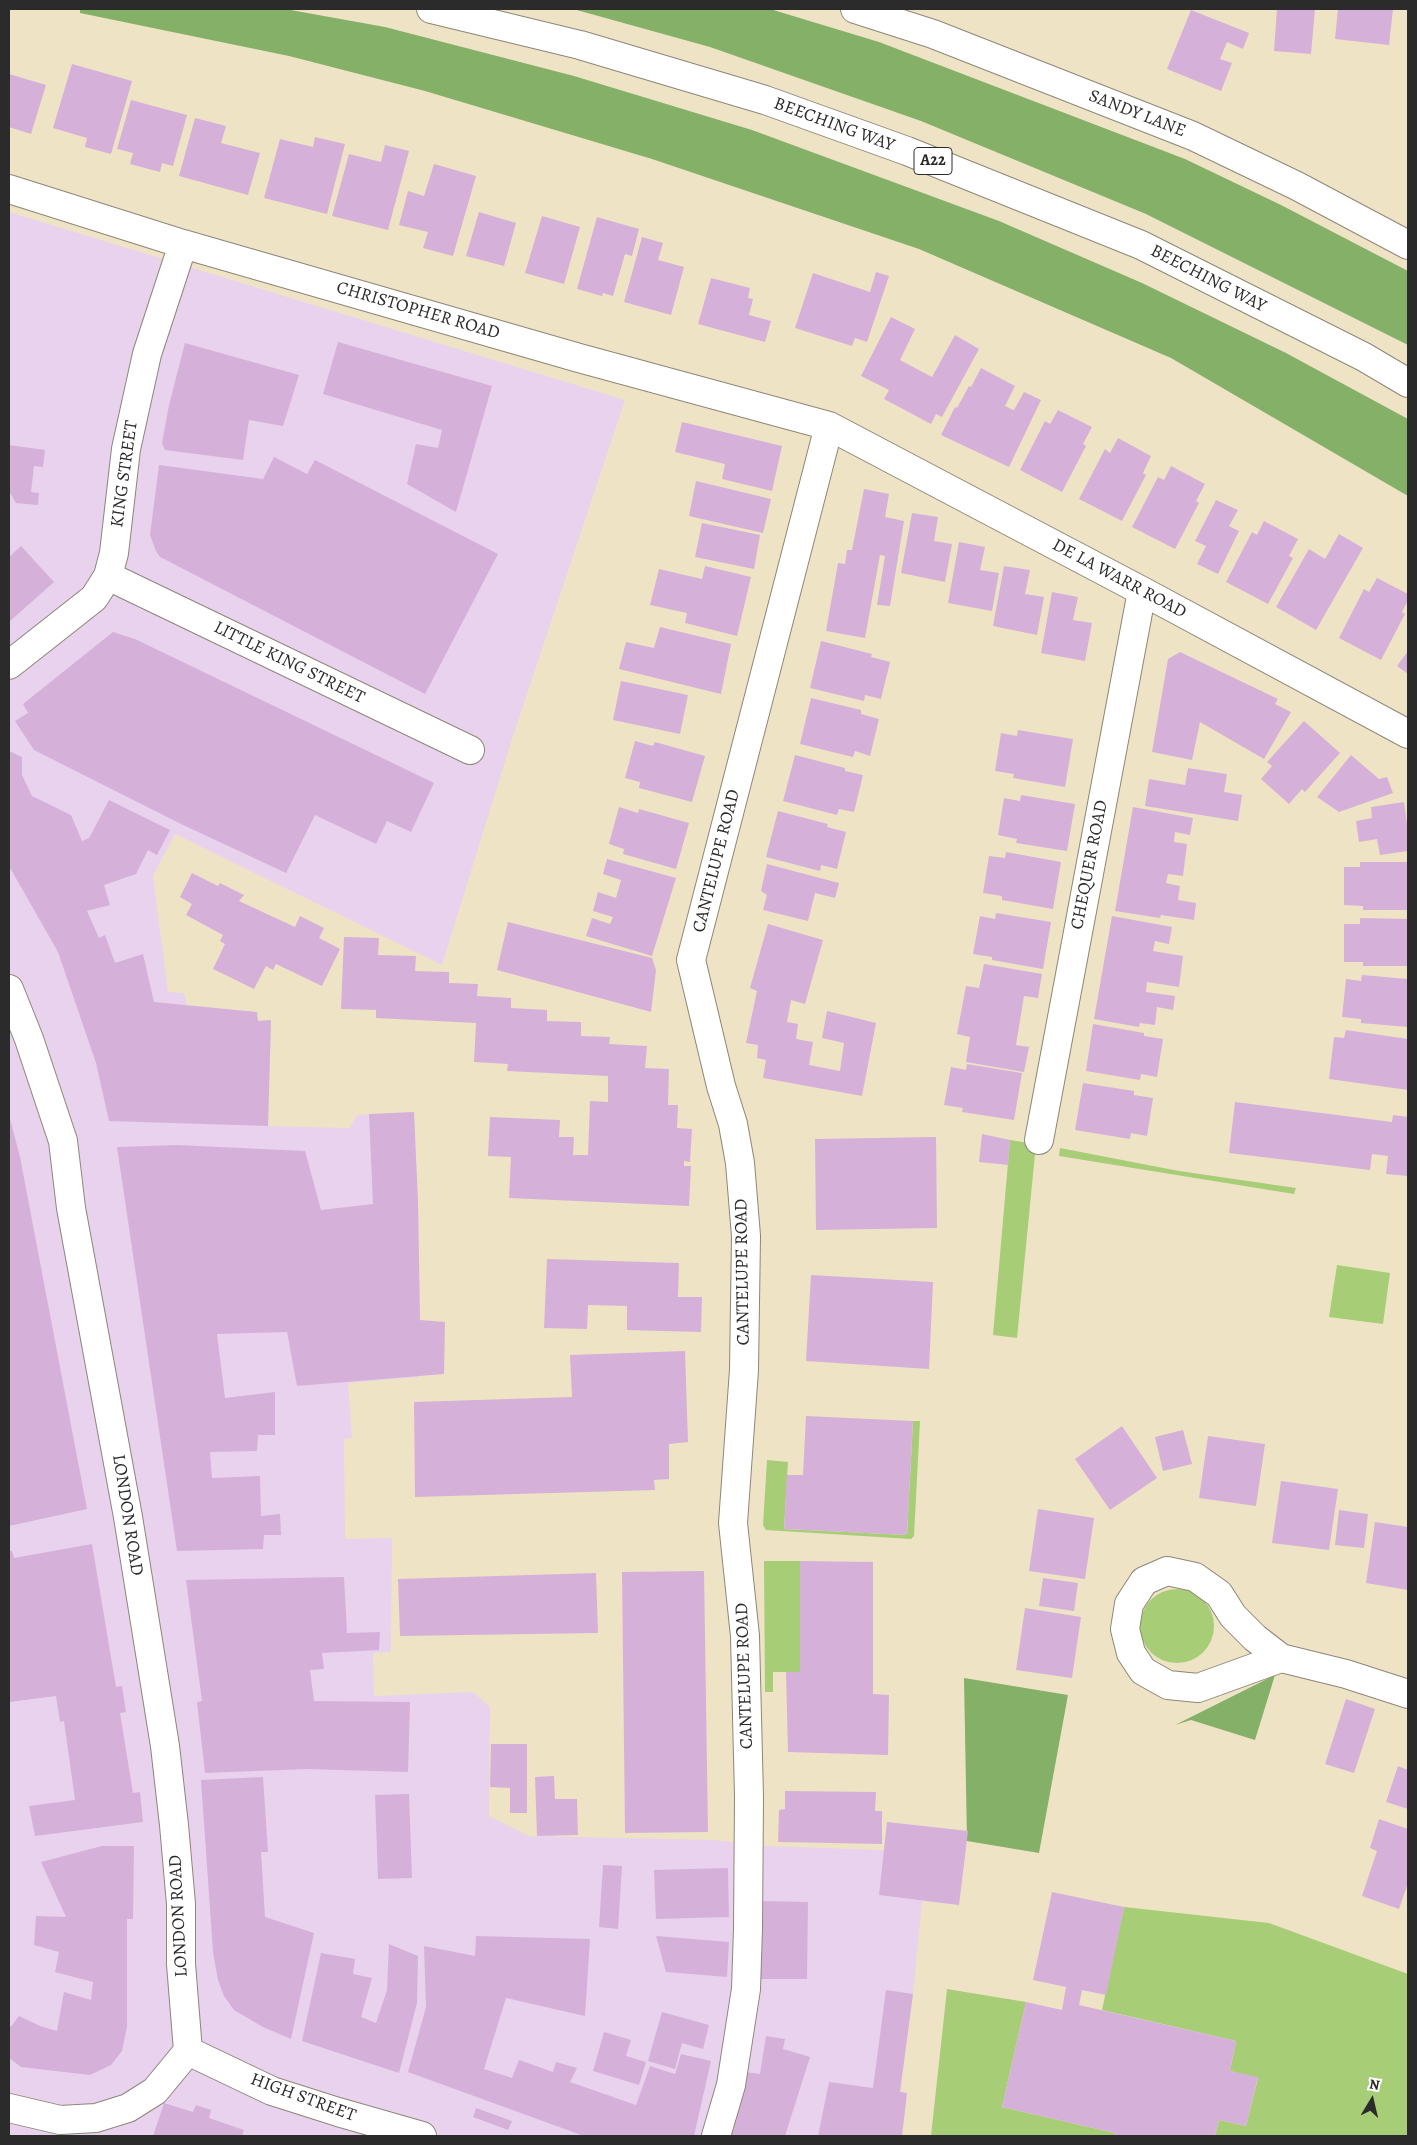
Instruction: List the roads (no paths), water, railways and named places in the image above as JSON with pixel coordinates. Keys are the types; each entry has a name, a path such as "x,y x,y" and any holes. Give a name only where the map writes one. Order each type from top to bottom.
{"main road":[{"name":"BEECHING WAY","path":"431,9 590,47 765,100 908,151 1141,245 1364,357 1408,383"},
{"name":"SANDY LANE","path":"855,9 933,34 1193,136 1297,186 1408,245"},
{"name":"CHRISTOPHER ROAD","path":"9,189 183,244 579,358 828,426"},
{"name":"KING STREET","path":"9,665 94,598 108,576 114,553 126,449 148,354 183,244"},
{"name":"DE LA WARR ROAD","path":"828,426 1142,591 1408,734"},
{"name":"CANTELUPE ROAD","path":"716,2136 731,2084 746,1988 749,1893 749,1797 745,1636 733,1523 744,1370 746,1236 740,1163 733,1124 720,1086 691,960 828,426"},
{"name":"LITTLE KING STREET","path":"108,576 470,750"},
{"name":"CHEQUER ROAD","path":"1039,1140 1142,591"},
{"name":"LONDON ROAD","path":"9,989 29,1039 63,1141 71,1208 128,1517 165,1746 174,1825 182,1904 181,1964 187,2017 188,2052"},
{"path":"1281,1658 1198,1688 1168,1685 1143,1670 1131,1653 1125,1628 1129,1604 1144,1581 1167,1572 1195,1576 1219,1594 1233,1616 1255,1638 1281,1658 1346,1674 1408,1694"},
{"path":"9,2108 100,2127 155,2090 188,2052"},
{"name":"HIGH STREET","path":"188,2052 272,2091 422,2136"}]}
